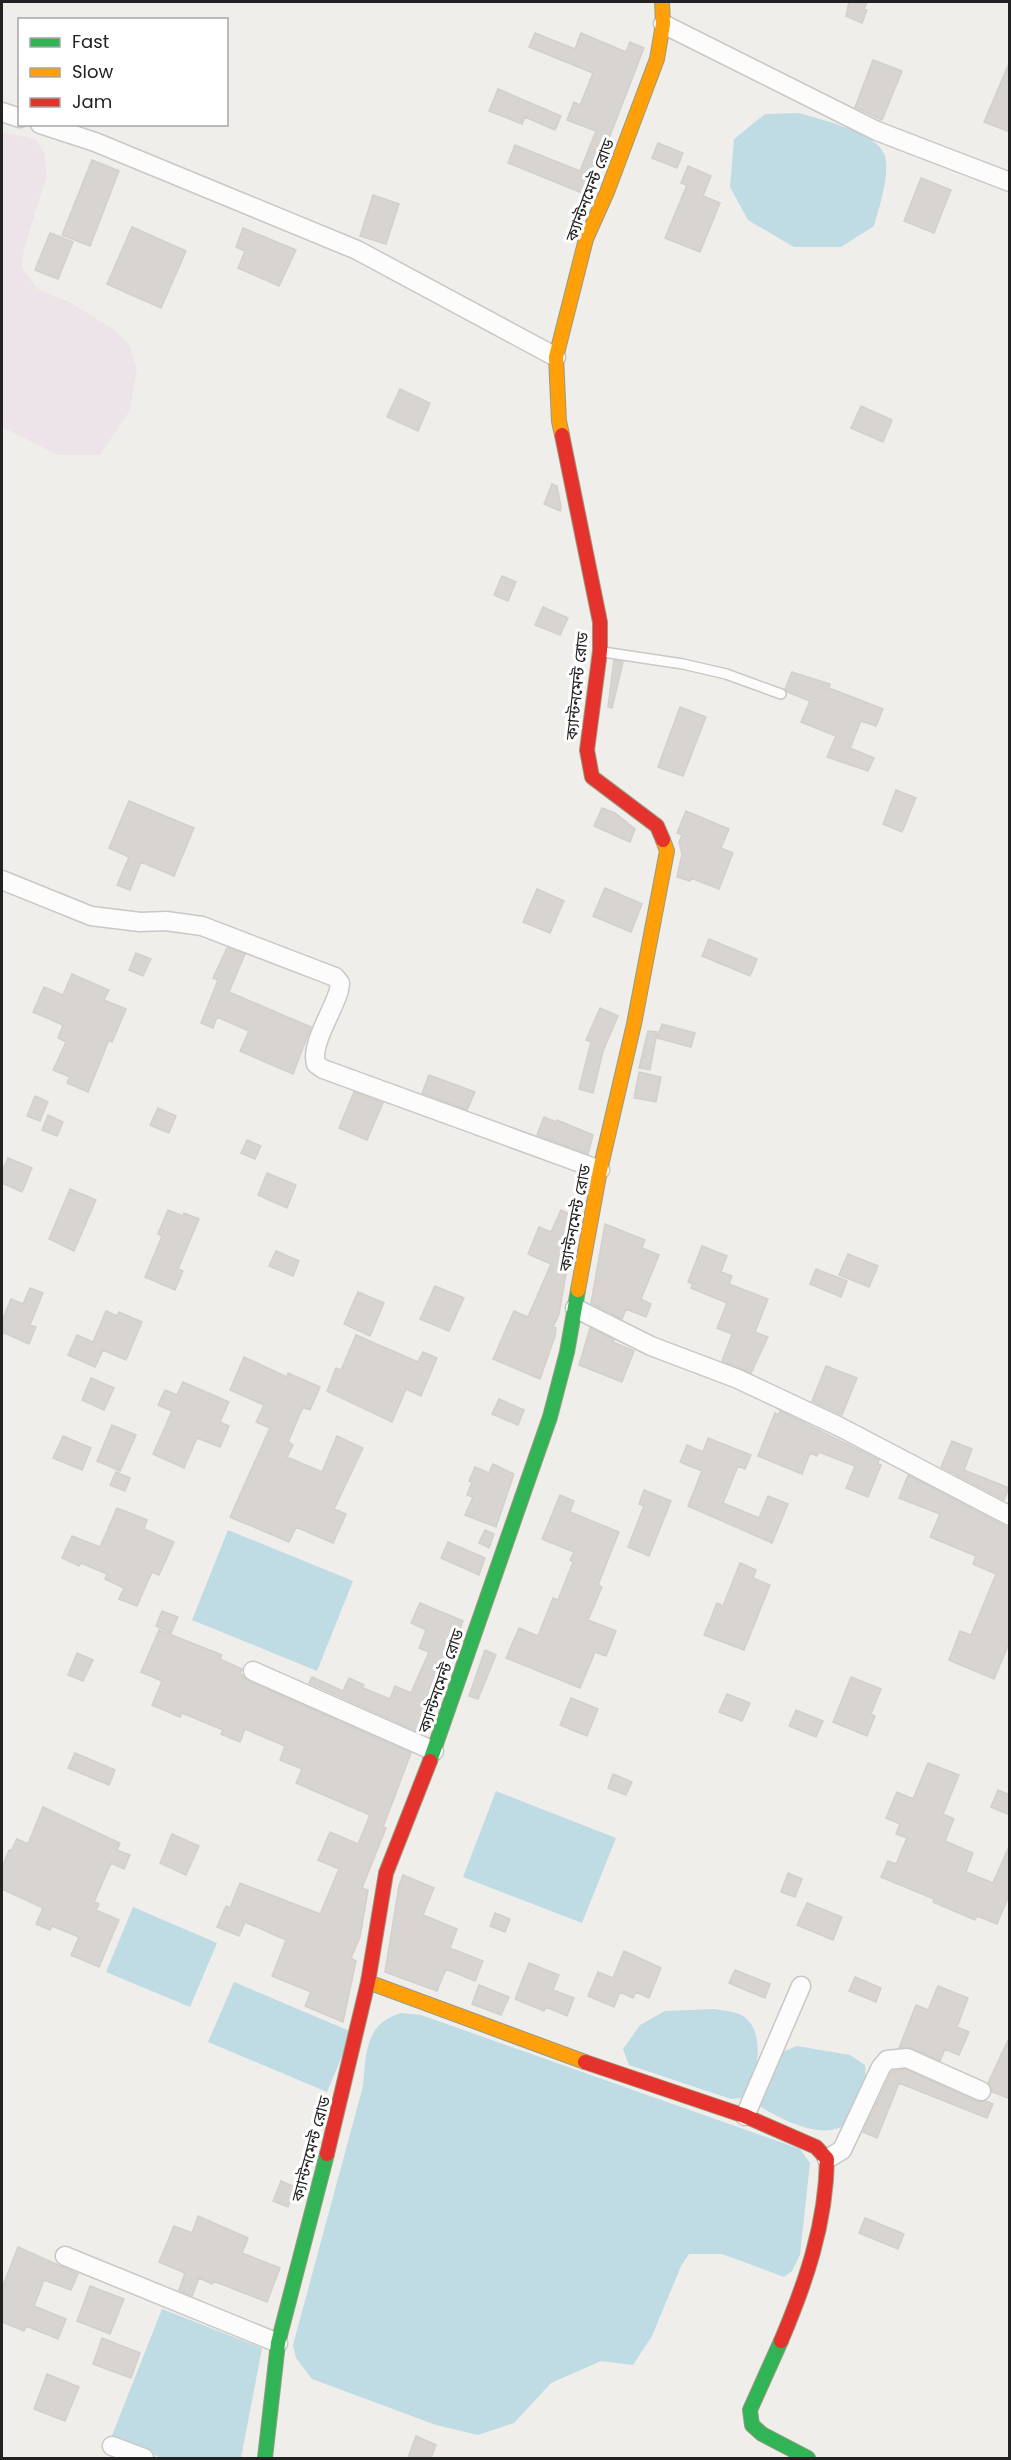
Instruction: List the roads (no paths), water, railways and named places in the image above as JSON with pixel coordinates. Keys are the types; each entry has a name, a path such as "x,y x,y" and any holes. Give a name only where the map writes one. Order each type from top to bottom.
{"main road":[{"name":"ক্যান্টনমেন্ট রোড","path":"265,2458 278,2343 339,2107 368,1982 386,1873 434,1751 550,1417 567,1353 600,1170 634,1024 667,851 657,826 592,777 587,750 600,651 600,622 559,421 556,357 586,239 607,192 657,59 663,24 662,2"},
{"path":"368,1982 560,2054 745,2116 816,2147 827,2159 824,2216 798,2298 750,2410 752,2425 762,2434 808,2458"}],"street":[{"path":"663,24 877,131 1010,182"},
{"path":"2,112 18,117"},
{"path":"46,126 95,142 357,250 556,357"},
{"path":"2,880 91,916 202,926 335,978 340,983 339,990 314,1057 316,1064 323,1070 600,1170"},
{"path":"575,1308 651,1346 738,1379 838,1426 1010,1516"},
{"path":"253,1671 434,1751"},
{"path":"745,2116 801,1986"},
{"path":"827,2159 842,2150 881,2067 887,2060 907,2058 981,2091"},
{"path":"65,2256 278,2343"},
{"path":"112,2446 144,2458"}],"lane":[{"path":"600,651 682,664 726,674 782,694"}],"water":[{"path":"799,113 861,134 872,140 885,156 885,182 874,226 841,247 794,247 748,220 730,187 734,139 765,114"},
{"path":"228,1530 353,1581 317,1671 192,1620"},
{"path":"496,1791 616,1838 582,1923 463,1877"},
{"path":"133,1907 217,1943 190,2007 106,1972"},
{"path":"234,1982 352,2032 327,2092 208,2042"},
{"path":"715,2009 743,2016 749,2021 756,2035 758,2053 755,2070 741,2098 731,2099 629,2065 623,2049 640,2025 665,2011"},
{"path":"401,2013 421,2015 800,2149 810,2163 800,2255 792,2271 784,2277 722,2254 689,2254 681,2266 652,2336 633,2365 601,2361 551,2383 514,2423 478,2435 436,2425 312,2379 296,2358 293,2345 363,2086 370,2041 380,2024"},
{"path":"797,2046 850,2055 865,2065 864,2083 854,2114 842,2126 831,2130 804,2127 776,2116 755,2103 780,2053"},
{"path":"162,2309 262,2348 241,2458 162,2458 111,2438"}]}
